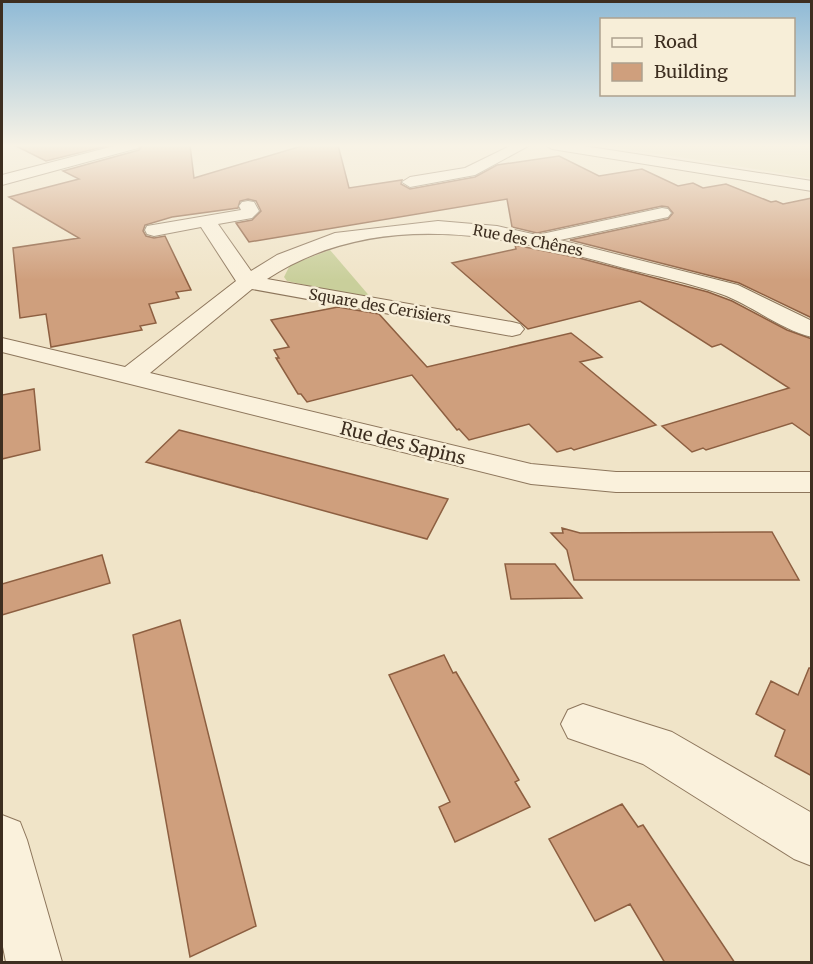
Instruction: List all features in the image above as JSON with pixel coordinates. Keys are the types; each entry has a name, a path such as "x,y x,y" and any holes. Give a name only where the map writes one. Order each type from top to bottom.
{"street":[{"path":"154,230 246,214 250,211 248,206"},
{"path":"538,239 662,213"},
{"path":"206,221 248,282"},
{"name":"Rue des Chênes","path":"130,376 248,282 284,259 315,245 389,230 438,227 471,229 538,239 730,290 812,330"},
{"name":"Square des Cerisiers","path":"248,282 512,329"},
{"name":"Rue des Sapins","path":"2,345 531,474 616,482 812,482"},
{"path":"583,724 656,747 812,841"},
{"path":"2,840 34,963"}],"green space":[{"path":"330,250 372,299 287,281 284,277 290,265"}],"building":[{"path":"36,190 741,190 771,202 776,201 783,204 812,198 812,318 739,283 570,240 668,219 673,213 668,207 662,206 537,233 512,227 507,199 249,242 236,223 252,220 261,211 256,201 248,199 240,201 238,208 172,217 145,225 143,231 146,236 154,238 165,236 191,290 176,292 179,298 149,304 156,323 140,326 142,330 51,347 46,314 20,318 13,248 79,238 9,197"},
{"path":"515,245 579,258 708,292 732,301 787,330 812,339 812,437 792,423 706,450 703,448 692,452 662,426 789,388 721,344 712,347 640,301 528,329 452,263 516,249"},
{"path":"338,307 379,314 427,367 571,333 602,357 580,362 656,425 574,450 571,448 557,452 529,424 469,440 459,429 457,430 412,375 307,402 301,394 298,394 276,358 279,358 274,350 289,347 271,320"},
{"path":"34,389 40,450 2,459 2,395"},
{"path":"179,430 448,499 427,539 146,462"},
{"path":"562,528 580,533 772,532 799,580 574,580 567,550 551,533 563,533"},
{"path":"102,555 110,583 2,615 2,584"},
{"path":"505,564 555,564 582,598 511,599"},
{"path":"180,620 256,926 190,957 133,635"},
{"path":"444,655 519,780 515,782 530,807 455,842 439,807 450,802 389,675"},
{"path":"809,668 812,668 812,776 775,756 785,730 756,714 771,681 798,695"},
{"path":"622,804 638,827 643,825 735,963 665,963 630,904 595,921 549,839"}]}
